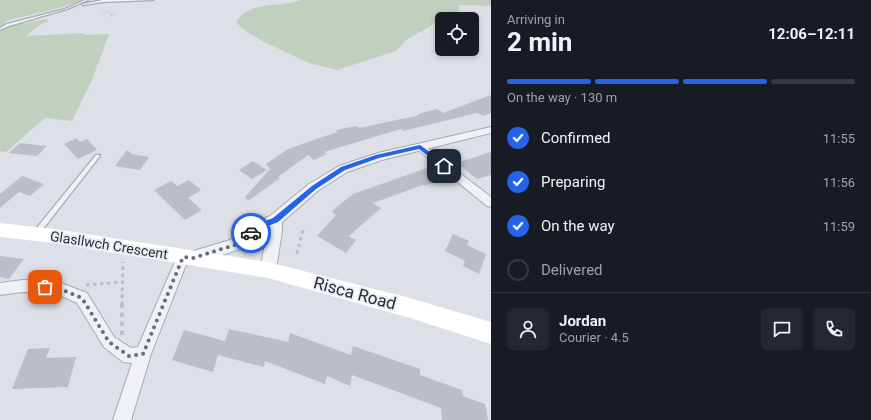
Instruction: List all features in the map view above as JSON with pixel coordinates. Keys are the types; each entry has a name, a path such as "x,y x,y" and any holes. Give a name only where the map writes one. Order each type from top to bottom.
{"main road":[{"name":"Glasllwch Crescent","path":"0,230 218,261"},
{"name":"Risca Road","path":"218,261 268,270 410,308 491,333"}],"street":[{"path":"122,420 143,354 188,257 235,245 261,226 275,220 314,187 343,169 378,157 491,130"},
{"path":"420,147 491,203"},
{"path":"268,270 275,231 275,220"},
{"path":"0,289 23,286 56,287 82,298 109,342 129,356 143,354"}],"lane":[{"path":"81,4 86,0"},
{"path":"0,29 81,4 103,1 152,0"},
{"path":"36,234 98,156"}],"path":[{"path":"297,254 303,230"},
{"path":"122,351 124,247"},
{"path":"56,287 123,282"}],"green space":[{"path":"0,0 84,0 55,9 5,21 5,26 0,29"},
{"path":"301,0 491,0 491,6 459,5 459,11 456,12 435,12 435,22 406,40 396,51 337,70 309,63 262,41 244,30 236,22 249,10 257,7"},
{"path":"47,19 48,21 41,24 26,36 84,33 84,35 109,34 91,82 72,121 45,118 6,152 0,151 0,32 9,26"}],"building":[{"path":"491,95 491,113 483,116 477,113 403,131 401,129 324,152 327,154 314,160 308,155 278,177 280,178 248,201 245,197 270,169 266,164 288,149 337,132 336,130 356,126 359,128 420,115 418,114 437,109 443,113"},
{"path":"76,138 80,142 87,139 97,150 78,159 64,144"},
{"path":"20,143 47,146 37,156 9,153"},
{"path":"127,150 132,154 149,157 140,170 115,166"},
{"path":"491,152 491,175 477,179 457,163"},
{"path":"253,161 267,170 252,179 239,170"},
{"path":"427,168 442,180 424,186 423,185 373,203 381,208 349,236 356,240 346,253 317,236 336,215 332,211 353,194"},
{"path":"22,176 44,184 30,196 19,192 0,208 0,194"},
{"path":"189,180 201,190 188,198 202,210 185,220 154,190 171,181 177,186"},
{"path":"453,234 469,241 467,245 486,254 479,274 463,266 465,261 445,251"},
{"path":"0,256 24,259 9,279 0,277"},
{"path":"229,329 288,342 290,333 351,355 353,346 420,369 420,375 462,390 463,396 485,404 488,420 442,420 441,408 352,375 350,386 327,376 325,384 265,361 264,367 218,355 213,372 172,360 184,330 225,341"},
{"path":"50,348 46,358 76,357 68,387 12,389 28,349"}],"way so far":[{"path":"45,287 56,287 82,298 109,342 129,356 143,354 183,257 193,258 216,252 235,245 251,233"}],"route":[{"path":"251,233 261,226 275,220 314,187 343,169 378,157 420,147 444,166"}]}
